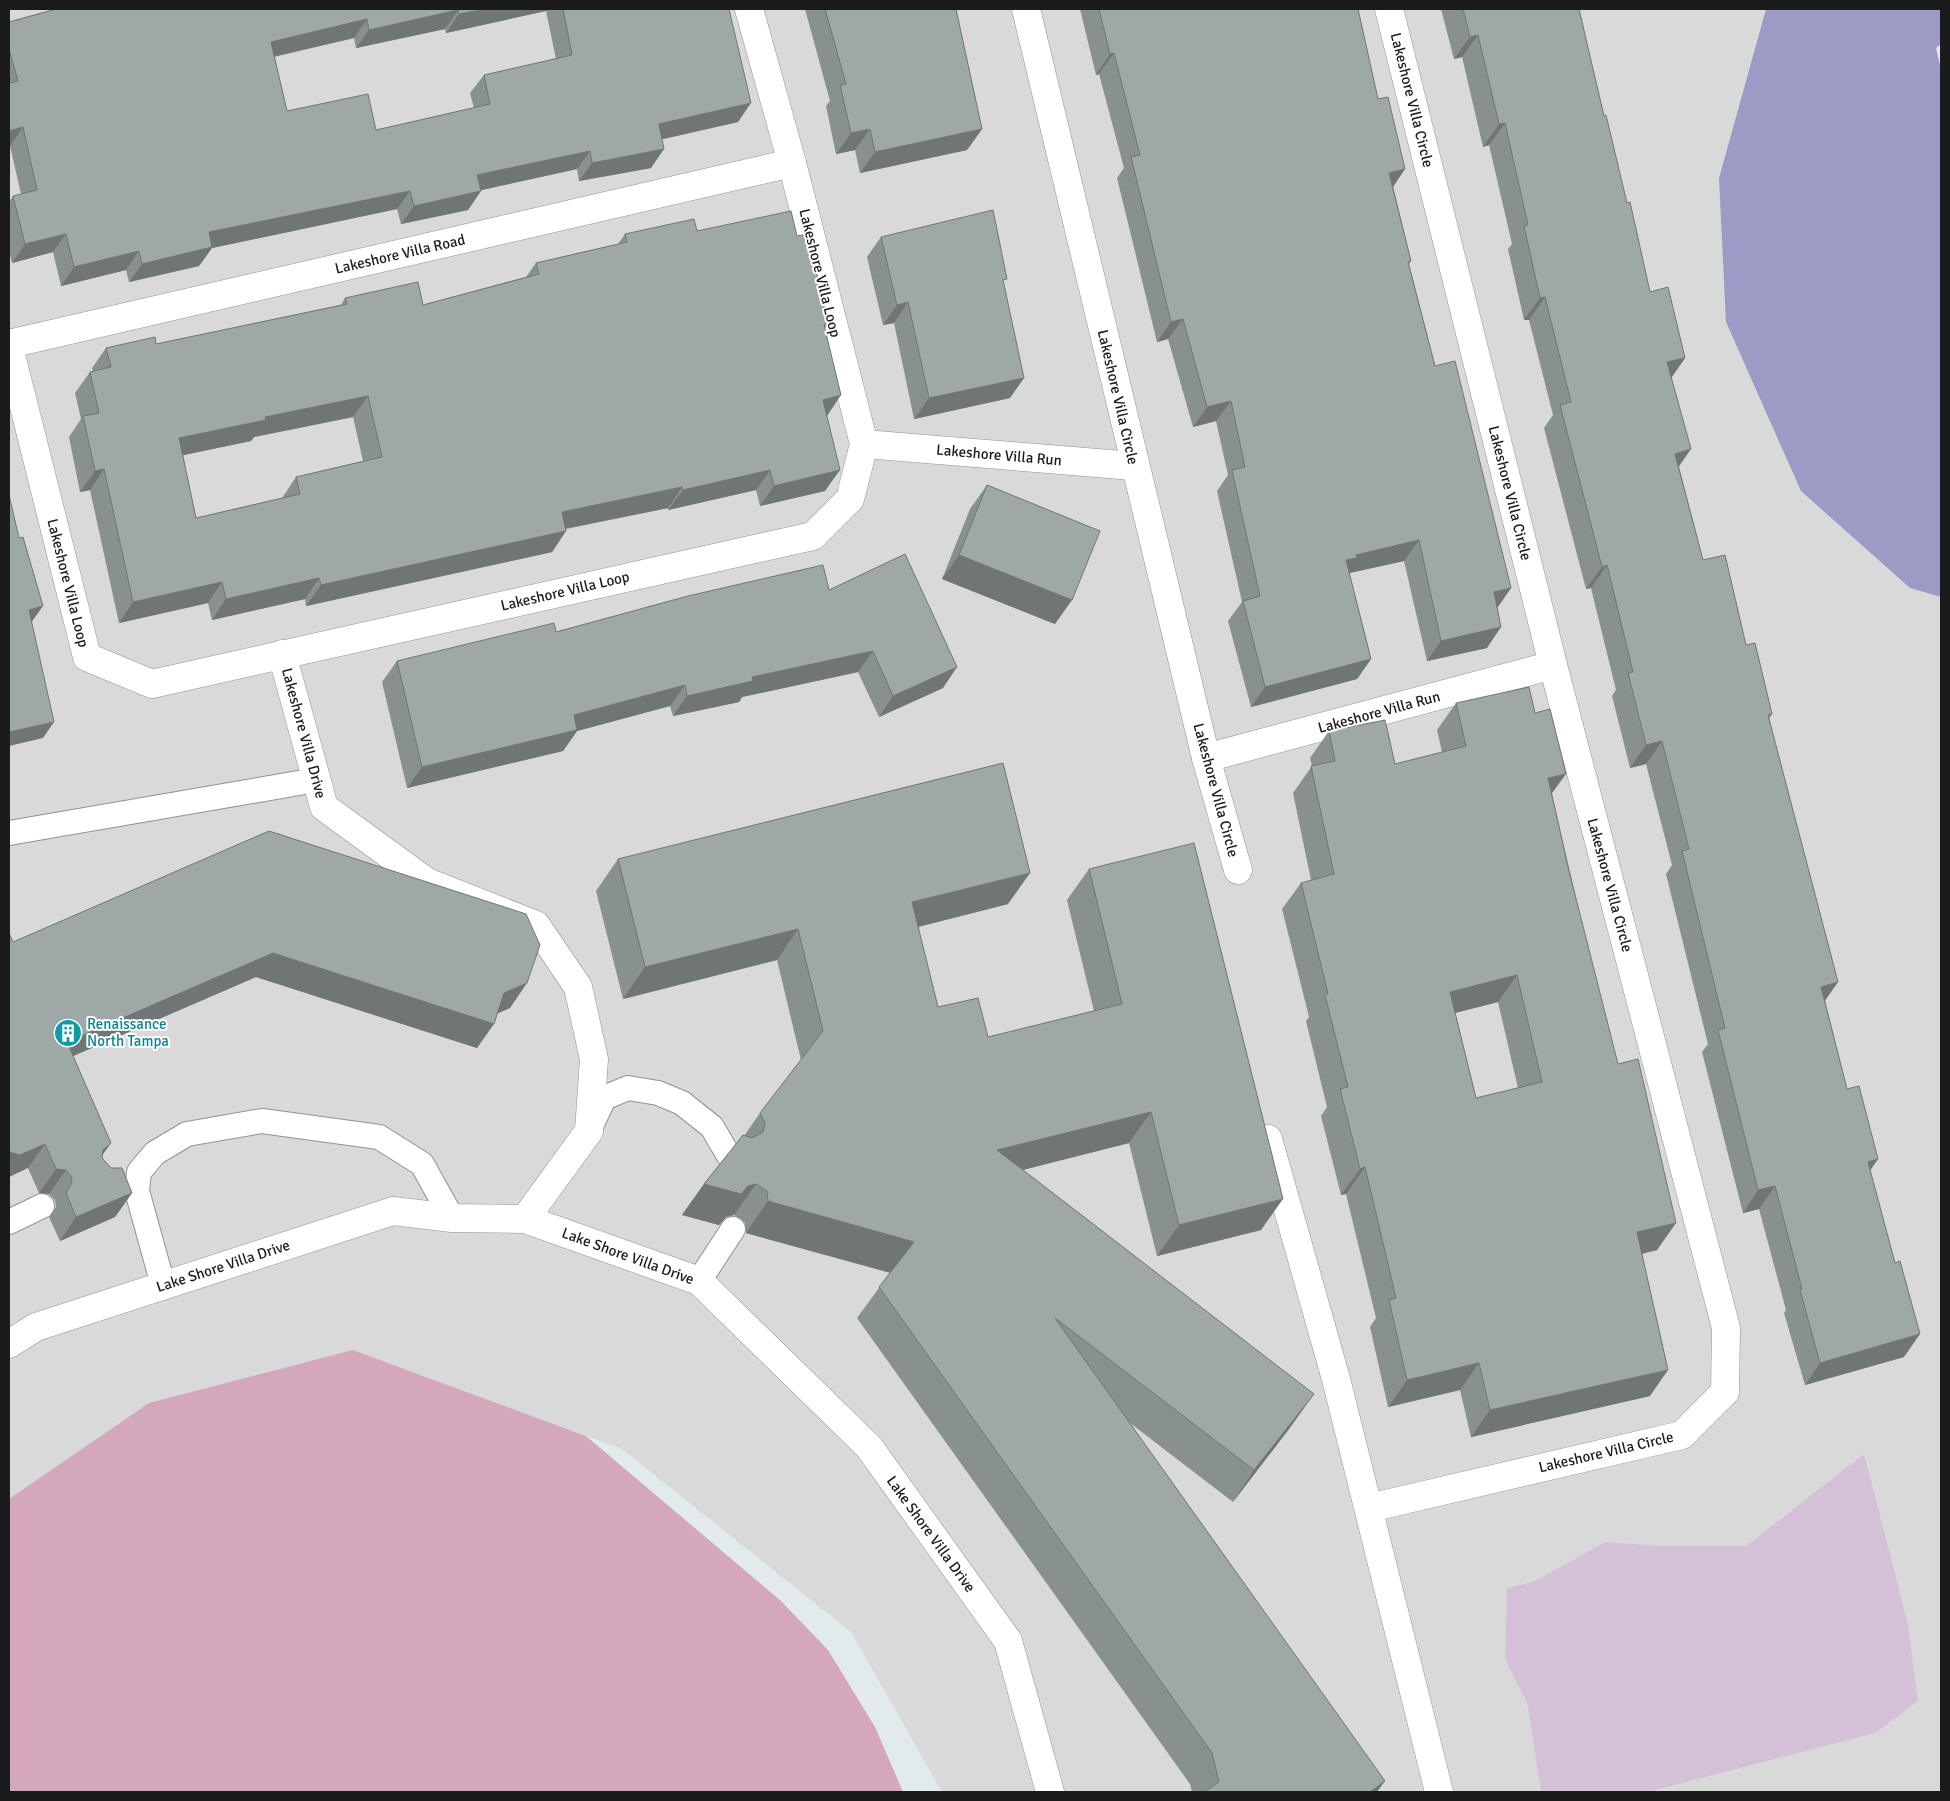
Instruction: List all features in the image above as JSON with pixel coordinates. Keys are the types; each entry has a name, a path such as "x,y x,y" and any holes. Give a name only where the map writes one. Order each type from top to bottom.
{"street":[{"name":"Lakeshore Villa Loop","path":"9,346 87,657 152,684 812,536 850,500 864,444 792,163 749,9"},
{"name":"Lakeshore Villa Circle","path":"1026,9 1134,466 1206,758 1238,870"},
{"name":"Lakeshore Villa Circle","path":"1369,1508 1682,1434 1725,1392 1726,1328 1553,665 1389,9"},
{"name":"Lakeshore Villa Road","path":"9,346 792,163"},
{"name":"Lakeshore Villa Run","path":"864,444 1134,466"},
{"name":"Lakeshore Villa Drive","path":"282,654 324,807 427,882 536,925 578,987 594,1059 588,1131"},
{"name":"Lakeshore Villa Run","path":"1206,758 1553,665"},
{"path":"525,1219 588,1131"},
{"path":"1268,1139 1336,1380 1439,1792"},
{"name":"Lake Shore Villa Drive","path":"9,1344 36,1327 393,1211 452,1218 525,1219 699,1281 869,1447 1008,1640 1050,1792"}],"lane":[{"path":"9,833 316,780"},
{"path":"588,1131 604,1098 628,1088 658,1093 682,1103 712,1127 729,1156"},
{"path":"164,1285 137,1191 139,1172 155,1153 187,1134 262,1121 379,1138 422,1164 452,1218"},
{"path":"115,1176 139,1172"},
{"path":"9,1222 42,1206"},
{"path":"699,1281 733,1229"}],"shaded area":[{"path":"9,9 1766,9 1719,178 1910,588 1941,597 1941,1792 1648,1792 1876,1733 1918,1701 1908,1624 1863,1455 1746,1546 1666,1546 1605,1542 1535,1581 1507,1588 1505,1659 1527,1703 1541,1792 942,1792 851,1632 622,1449 353,1350 9,1499"},
{"path":"1766,9 1941,9 1941,44 1936,48 1941,69 1941,597 1910,588 1801,491 1726,322 1719,178"},
{"path":"353,1350 586,1436 781,1601 828,1650 875,1727 903,1792 9,1792 9,1499 149,1403"},
{"path":"1864,1454 1908,1624 1918,1701 1876,1733 1648,1792 1541,1792 1527,1703 1505,1659 1507,1588 1535,1581 1605,1542 1666,1546 1746,1546"}],"building":[{"path":"56,9 485,9 459,14 458,10 369,30 367,19 271,42 287,111 368,94 376,130 490,104 484,75 572,55 563,9 729,9 751,103 659,124 664,149 592,163 590,151 477,175 481,191 414,206 410,191 209,232 212,247 142,264 139,251 74,267 66,234 25,244 13,196 37,190 23,127 9,131 9,83 18,81 9,49 9,22"},
{"path":"825,9 956,9 982,129 875,152 870,129 851,133 840,85 846,84"},
{"path":"1099,9 1358,9 1378,99 1388,97 1405,169 1389,173 1411,261 1408,262 1435,366 1455,361 1511,588 1494,592 1501,627 1441,641 1419,540 1356,555 1357,558 1346,560 1371,659 1265,687 1243,601 1260,596 1232,470 1245,467 1231,401 1207,407 1183,319 1171,322 1131,157 1140,155 1114,53 1110,54"},
{"path":"1463,9 1579,9 1604,116 1606,115 1627,203 1630,202 1650,292 1668,287 1685,358 1667,362 1691,449 1675,454 1703,560 1725,555 1746,645 1755,643 1772,714 1768,715 1838,982 1821,987 1847,1089 1859,1086 1878,1159 1868,1162 1895,1263 1900,1261 1920,1334 1820,1363 1775,1186 1758,1190 1718,1030 1725,1028 1682,851 1689,849 1662,741 1646,745 1628,673 1633,672 1607,565 1602,567 1560,405 1571,402 1545,297 1540,298 1524,226 1528,225 1505,123 1499,124 1478,35 1470,37"},
{"path":"993,210 1007,279 1003,280 1024,378 929,398 908,302 897,305 881,237"},
{"path":"791,211 797,236 808,234 828,324 824,325 841,395 823,400 840,470 774,486 770,470 683,490 682,487 562,512 566,531 321,585 319,578 226,599 222,582 133,602 104,469 95,471 83,416 99,413 90,372 111,367 106,348 155,337 156,344 347,304 345,298 418,282 423,305 539,274 536,263 627,242 625,234 694,219 697,231","holes":["368,396 382,457 296,477 300,494 196,518 179,438 266,420 265,417"]},
{"path":"987,485 1100,531 1072,600 959,555"},
{"path":"9,495 19,538 23,537 43,606 29,610 54,722 9,732"},
{"path":"905,554 957,667 893,696 873,651 752,677 753,681 687,696 685,685 574,715 577,730 422,767 397,661 554,623 556,632 688,596 823,565 829,590"},
{"path":"1529,687 1535,713 1550,709 1566,774 1548,778 1568,867 1618,1064 1638,1059 1676,1223 1637,1232 1668,1370 1490,1410 1479,1363 1407,1380 1389,1300 1396,1298 1365,1167 1360,1169 1340,1089 1348,1087 1325,995 1328,994 1301,883 1334,874 1311,766 1335,761 1329,731 1385,720 1395,764 1466,746 1456,703","holes":["1517,975 1542,1082 1476,1098 1450,992"]},
{"path":"1003,763 1030,873 912,902 938,1007 978,998 988,1037 1122,1004 1089,869 1194,843 1283,1199 1179,1225 1151,1112 997,1150 1314,1394 1254,1470 1055,1318 1385,1781 1370,1792 1204,1792 1219,1782 1212,1753 879,1287 914,1242 768,1201 767,1191 756,1184 748,1186 741,1194 704,1184 743,1135 752,1138 763,1132 765,1124 760,1113 823,1031 798,929 645,967 618,859"},
{"name":"Renaissance North Tampa","path":"269,831 526,914 540,945 527,983 504,993 494,1024 273,953 67,1042 111,1143 103,1150 102,1158 111,1168 122,1168 132,1193 76,1217 66,1193 72,1183 71,1176 66,1170 56,1169 45,1144 20,1155 9,1152 9,933 13,942"}],"place":[{"name":"Renaissance North Tampa","path":"68,1033"}]}
